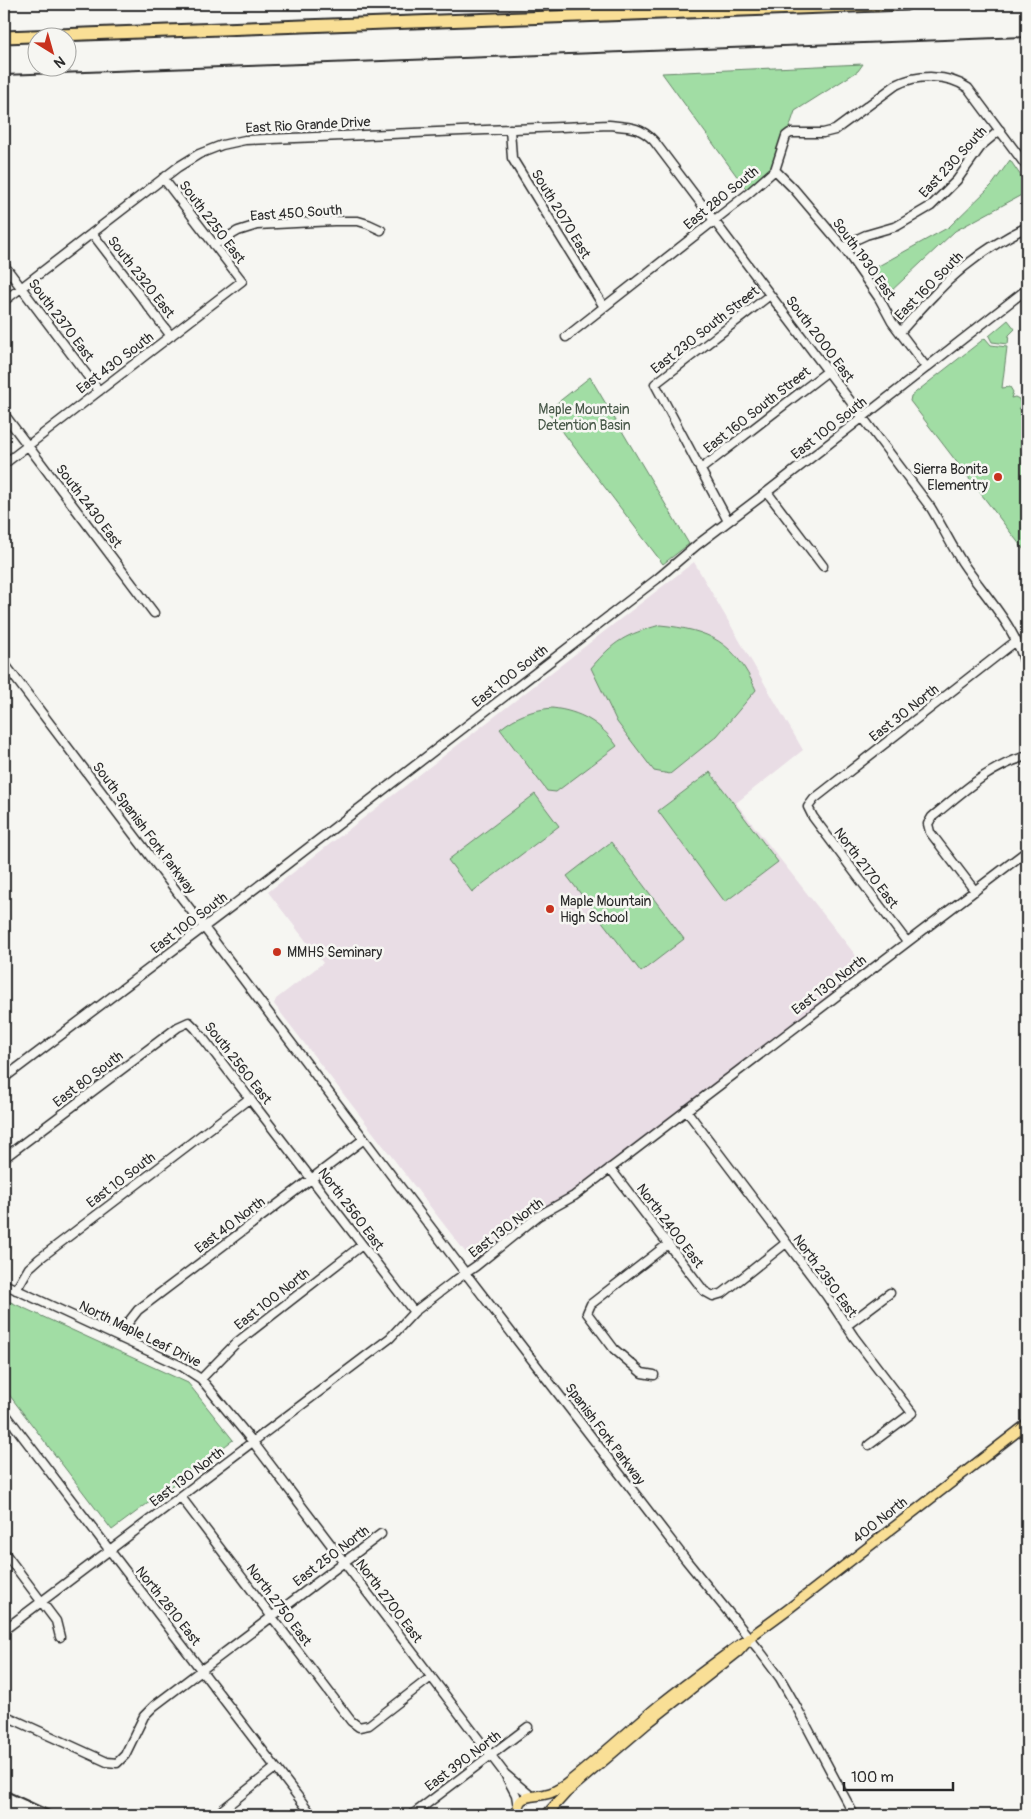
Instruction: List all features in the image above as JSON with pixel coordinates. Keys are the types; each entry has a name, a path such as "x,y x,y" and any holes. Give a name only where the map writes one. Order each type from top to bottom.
{"highway":[{"path":"4,37 906,4"}],"main road":[{"name":"400 North","path":"533,1796 550,1793 565,1785 658,1706 733,1648 750,1638 1027,1424"},
{"name":"400 North","path":"547,1814 566,1793 738,1652 750,1638"},
{"path":"517,1812 521,1801 533,1796 545,1802 547,1814"}],"street":[{"name":"East 280 South","path":"566,337 749,194 775,170 786,136 790,133 823,133 835,130 896,85 906,80 938,77 954,80 968,88 1000,130"},
{"name":"East Rio Grande Drive","path":"4,301 163,178 199,154 222,145 245,140 510,129 609,125 635,128"},
{"name":"South 2000 East","path":"635,128 644,132 654,142 931,508 962,562 991,600 1016,641 1023,654 1027,672"},
{"name":"South 2070 East","path":"510,129 512,158 604,307"},
{"path":"1000,130 1027,167"},
{"name":"East 230 South","path":"844,248 866,235 897,226 931,206 957,180 982,144 1000,130"},
{"name":"South 1930 East","path":"775,170 794,189 844,248 926,368"},
{"name":"South 2250 East","path":"163,178 242,281"},
{"name":"East 450 South","path":"214,245 238,231 257,225 334,221 358,222 382,230"},
{"name":"East 160 South","path":"900,332 966,264 1004,238 1027,227"},
{"name":"South 2320 East","path":"92,233 171,336"},
{"name":"South 2370 East","path":"4,265 99,391"},
{"name":"East 430 South","path":"4,464 242,281"},
{"name":"East 100 South","path":"4,1078 657,579 697,545 864,418 1027,289"},
{"name":"East 230 South Street","path":"701,469 654,384 770,295"},
{"name":"East 160 South Street","path":"701,469 828,371"},
{"name":"South 2430 East","path":"4,414 154,613"},
{"path":"701,469 728,521"},
{"path":"768,492 823,566"},
{"name":"East 30 North","path":"808,807 814,798 1016,641"},
{"name":"South Spanish Fork Parkway","path":"4,663 320,1079"},
{"path":"975,891 930,832 928,824 932,817 990,771 1002,764 1027,756"},
{"name":"North 2170 East","path":"808,807 813,817 907,942"},
{"name":"East 130 North","path":"4,1630 390,1338 414,1312 538,1216 574,1196 1027,851"},
{"name":"South 2560 East","path":"189,1022 267,1120"},
{"name":"East 80 South","path":"4,1158 178,1027 189,1022"},
{"name":"Spanish Fork Parkway","path":"320,1079 686,1560 750,1638 784,1685 854,1815"},
{"name":"East 10 South","path":"16,1290 29,1268 38,1259 250,1098"},
{"name":"North 2350 East","path":"686,1110 826,1295 846,1326 912,1413 869,1445"},
{"name":"North 2560 East","path":"267,1120 414,1312"},
{"name":"East 40 North","path":"120,1338 131,1317 138,1310 364,1139"},
{"name":"North 2400 East","path":"610,1168 704,1291 712,1296 723,1293 786,1243"},
{"path":"654,1375 642,1373 614,1349 587,1313 591,1304 668,1244"},
{"name":"East 100 North","path":"201,1379 236,1343 362,1245"},
{"name":"North Maple Leaf Drive","path":"4,1284 181,1366 201,1379 253,1442"},
{"path":"846,1326 890,1293"},
{"name":"North 2810 East","path":"4,1412 312,1815"},
{"name":"North 2700 East","path":"253,1442 505,1774 517,1799 517,1812"},
{"name":"North 2750 East","path":"181,1497 350,1721 359,1727 369,1725 431,1677"},
{"name":"East 250 North","path":"4,1715 107,1762 117,1763 125,1755 144,1716 154,1706 381,1534"},
{"path":"4,1552 56,1621 60,1637"},
{"name":"East 390 North","path":"412,1815 528,1727"},
{"path":"222,1810 275,1768"},
{"name":"North 2700 East","path":"505,1774 533,1796"}],"shaded area":[{"name":"Maple Mountain High School","path":"694,562 803,750 736,803 868,971 476,1266 274,1004 276,999 323,963 268,892"}],"green space":[{"path":"863,64 858,71 795,111 775,170 749,193 662,73"},
{"path":"1010,160 1027,185 1027,192 955,231 889,293 873,269 949,227 992,185"},
{"path":"1008,320 1015,329 1009,335 1008,344 992,342 989,336"},
{"name":"Sierra Bonita Elementry","path":"985,338 991,345 1007,347 1002,388 1010,387 1013,392 1011,398 1019,399 1021,405 1018,409 1023,408 1027,410 1027,554 910,401 911,396"},
{"name":"Maple Mountain Detention Basin","path":"590,377 689,544 663,564 547,411"},
{"path":"660,625 693,631 719,641 739,660 756,690 717,736 670,774 654,771 617,722 591,668 607,651 621,640"},
{"path":"552,708 572,712 589,719 604,731 617,746 556,792 547,791 500,729 524,714"},
{"path":"710,772 778,862 725,902 658,811"},
{"path":"535,794 559,826 472,892 448,860"},
{"path":"611,842 684,939 641,972 567,876"},
{"path":"4,1299 188,1383 233,1440 112,1530 4,1388"}],"railway":[{"path":"4,75 1027,37"},
{"path":"4,1790 58,1815"}],"place":[{"name":"Sierra Bonita Elementry","path":"998,477"},
{"name":"Maple Mountain High School","path":"550,909"},
{"name":"MMHS Seminary","path":"277,952"}]}
